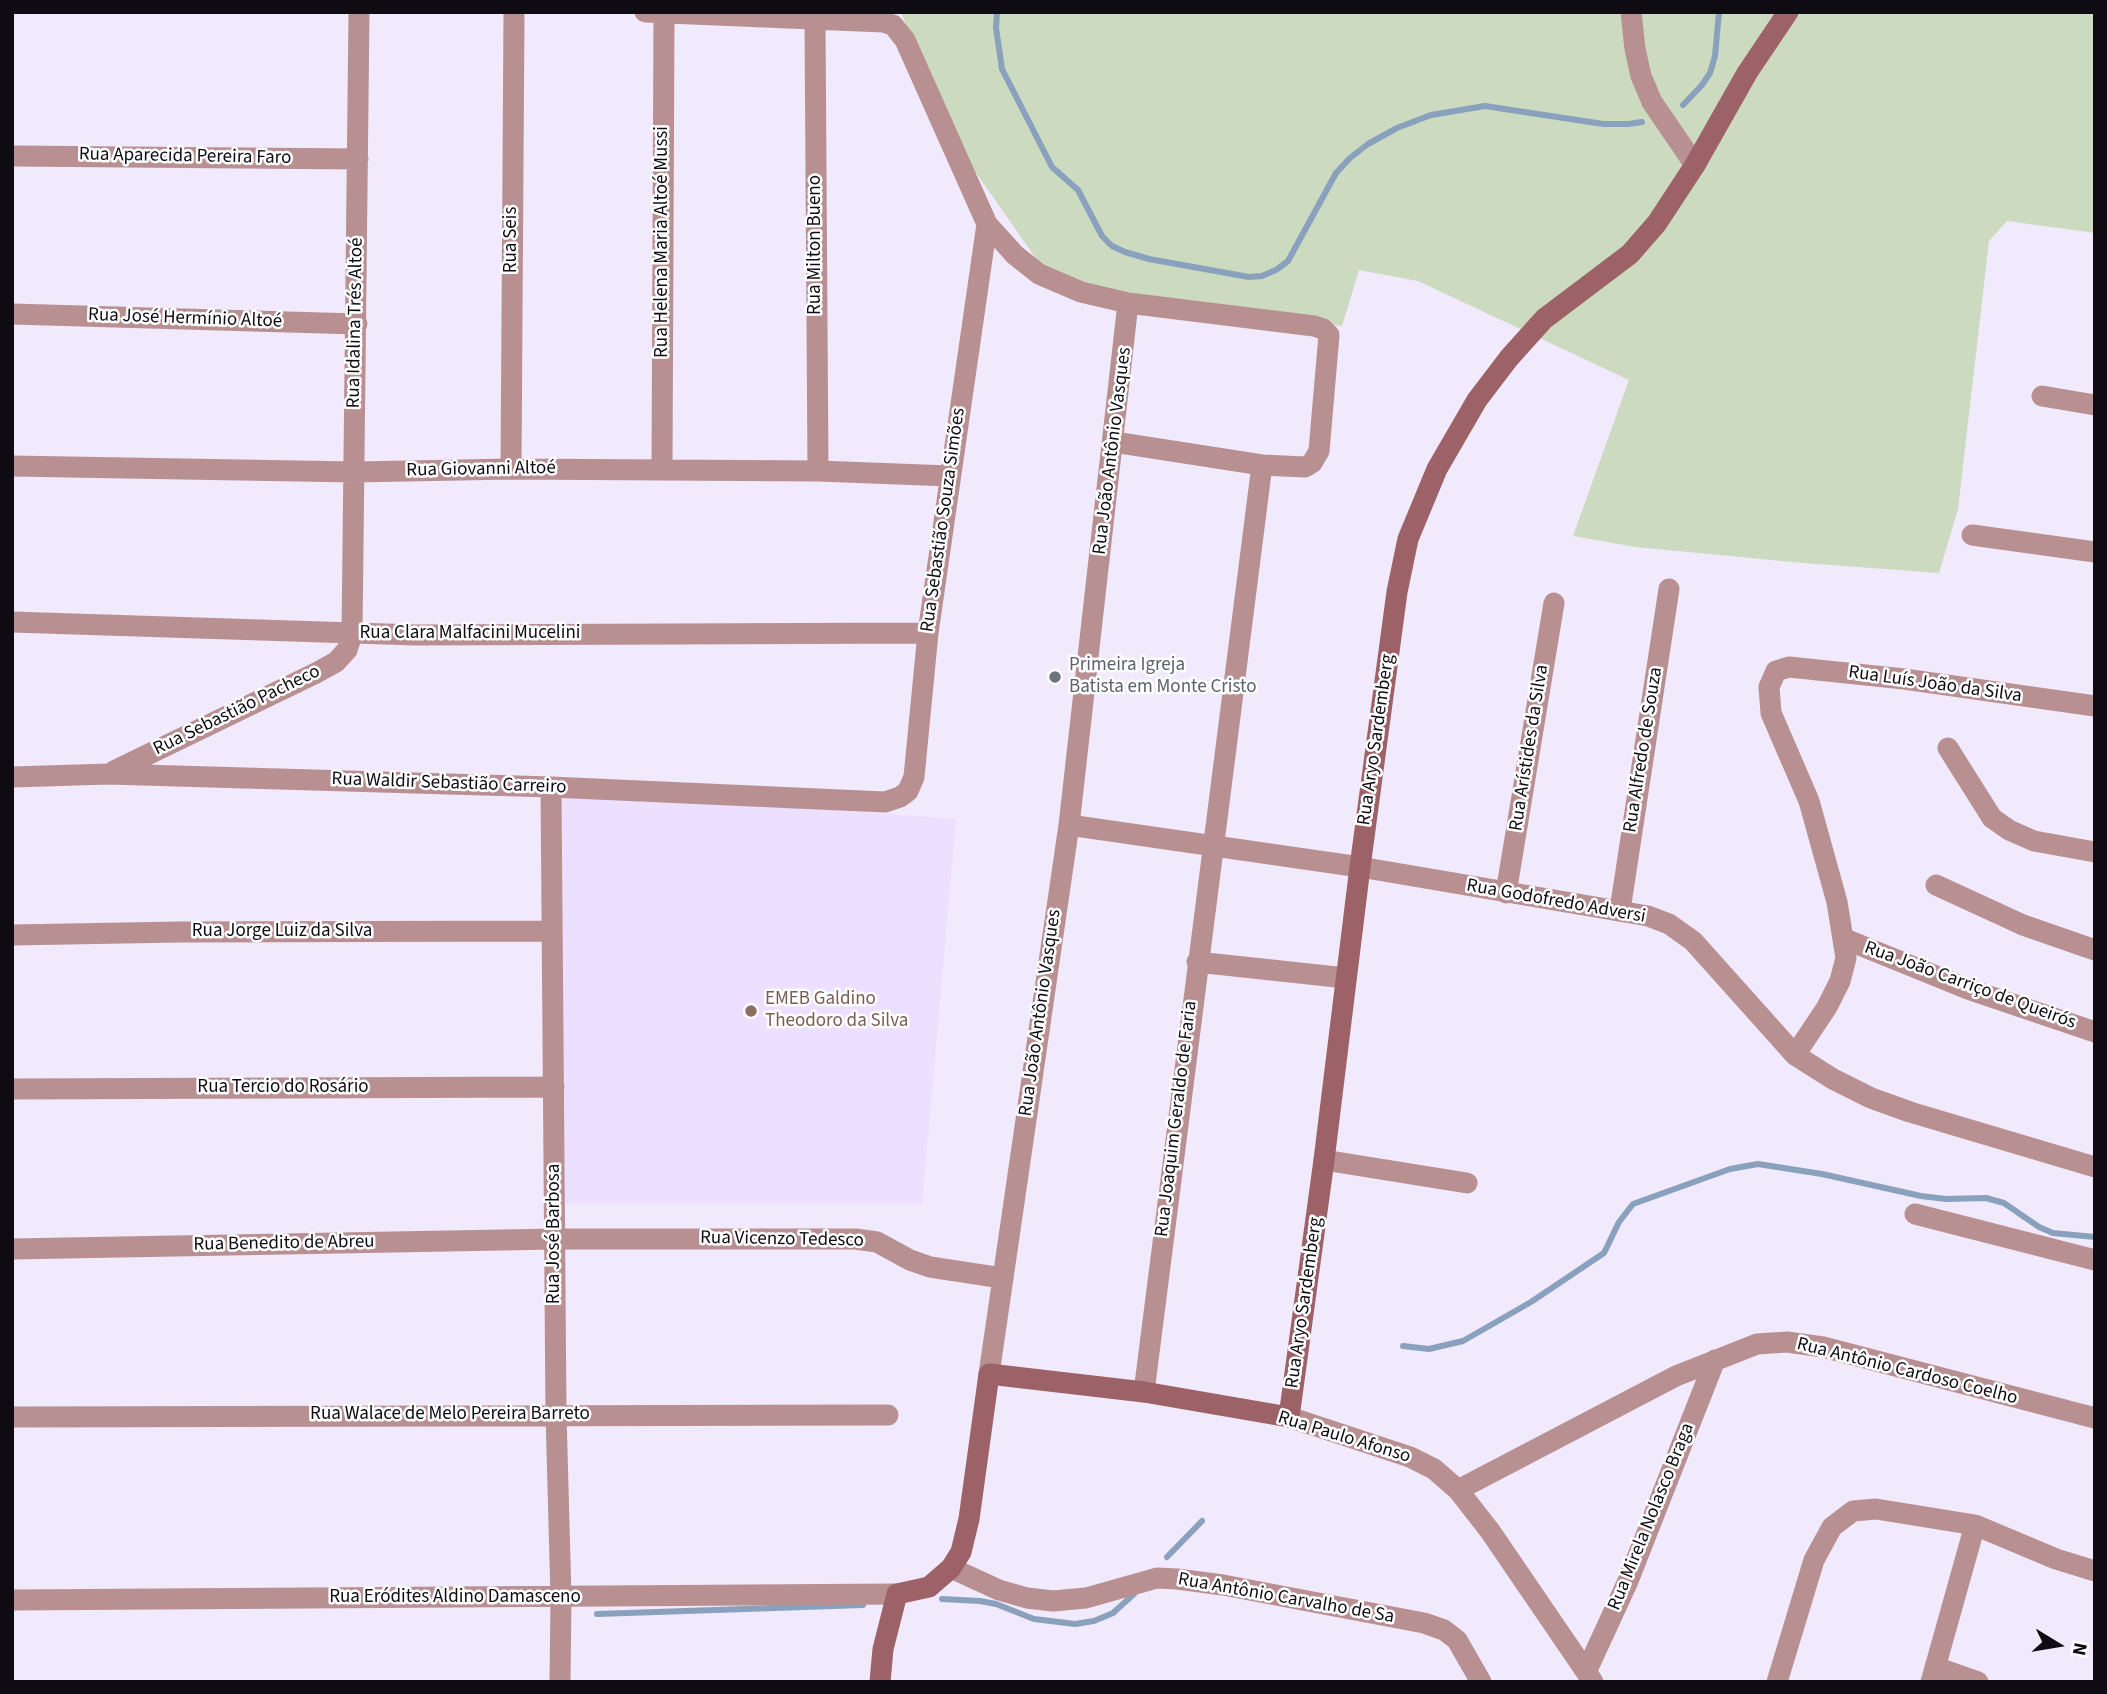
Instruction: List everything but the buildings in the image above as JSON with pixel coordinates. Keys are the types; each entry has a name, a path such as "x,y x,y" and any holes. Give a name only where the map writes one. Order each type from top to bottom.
{"street":[{"name":"Rua Idalina Trés Altoé","path":"352,634 359,12"},
{"name":"Rua Seis","path":"511,468 514,12"},
{"path":"1631,12 1641,76 1652,102 1695,164"},
{"name":"Rua Aryo Sardemberg","path":"1289,1418 1397,592 1408,539 1437,469 1477,400 1509,358 1544,319 1630,254 1657,223 1695,164 1747,73 1788,12"},
{"path":"655,13 883,22 900,31 905,40 987,224 1015,256 1039,274 1081,292 1128,303 1314,326 1329,335 1319,451 1312,463 1305,467 1262,465 1114,442"},
{"name":"Rua Helena Maria Altoé Mussi","path":"655,13 662,470"},
{"name":"Rua Milton Bueno","path":"815,20 818,471"},
{"name":"Rua Aparecida Pereira Faro","path":"12,156 358,159"},
{"name":"Rua Sebastião Souza Simões","path":"885,802 908,791 914,777 928,633 987,224"},
{"name":"Rua João Antônio Vasques","path":"897,1594 929,1587 951,1568 961,1552 966,1534 1069,825 1128,303"},
{"name":"Rua José Hermínio Altoé","path":"12,313 357,324"},
{"path":"2042,396 2095,405"},
{"name":"Rua Joaquim Geraldo de Faria","path":"1144,1392 1262,465"},
{"name":"Rua Giovanni Altoé","path":"12,466 355,472 511,468 818,471 950,476"},
{"path":"1972,535 2095,552"},
{"name":"Rua Alfredo de Souza","path":"1620,910 1669,589"},
{"name":"Rua Arístides da Silva","path":"1506,893 1554,603"},
{"name":"Rua Clara Malfacini Mucelini","path":"12,622 352,634 928,633"},
{"name":"Rua Sebastião Pacheco","path":"108,774 336,662 347,650 352,634"},
{"name":"Rua Luís João da Silva","path":"1845,939 1809,801 1771,713 1769,687 1776,671 1789,667 1891,678 2095,706"},
{"path":"1948,748 1992,818 2009,831 2035,841 2095,852"},
{"name":"Rua Waldir Sebastião Carreiro","path":"12,778 108,774 551,787 885,802"},
{"name":"Rua José Barbosa","path":"551,787 560,1682"},
{"name":"Rua Godofredo Adversi","path":"1069,825 1360,867 1648,916 1669,924 1693,941 1795,1055 1833,1079 1871,1098 1910,1112 2095,1167"},
{"path":"1936,885 2023,925 2095,950"},
{"name":"Rua Jorge Luiz da Silva","path":"12,935 552,931"},
{"path":"1795,1055 1840,981 1846,958 1845,939"},
{"name":"Rua João Carriço de Queirós","path":"1845,939 1968,989 2095,1032"},
{"path":"1197,962 1346,978"},
{"name":"Rua Tercio do Rosário","path":"12,1089 554,1087"},
{"path":"1324,1160 1467,1183"},
{"path":"1915,1214 2095,1260"},
{"name":"Rua Vicenzo Tedesco","path":"556,1239 855,1239 877,1242 910,1260 930,1267 1002,1278"},
{"name":"Rua Benedito de Abreu","path":"12,1250 556,1239"},
{"name":"Rua Antônio Cardoso Coelho","path":"1458,1490 1676,1376 1757,1343 1787,1342 1823,1347 2095,1418"},
{"name":"Rua Mirela Nolasco Braga","path":"1590,1677 1715,1360"},
{"name":"Rua Paulo Afonso","path":"989,1374 1144,1392 1289,1418 1410,1457 1433,1469 1458,1490 1490,1531 1590,1677"},
{"name":"Rua Walace de Melo Pereira Barreto","path":"12,1417 888,1415"},
{"path":"1777,1682 1814,1560 1832,1527 1853,1511 1876,1509 1975,1525 2056,1559 2095,1571"},
{"path":"1975,1525 1933,1674 1978,1682"},
{"name":"Rua Antônio Carvalho de Sa","path":"951,1568 999,1590 1027,1598 1053,1601 1086,1598 1157,1577 1223,1585 1424,1623 1444,1630 1457,1640 1480,1679"},
{"path":"880,1682 883,1649 897,1594"},
{"name":"Rua Eródites Aldino Damasceno","path":"12,1600 897,1594"}],"shaded area":[{"name":"EMEB Galdino Theodoro da Silva","path":"560,790 956,819 922,1204 564,1204"}],"green space":[{"path":"901,12 2095,12 2095,233 2007,221 1989,241 1958,509 1939,573 1636,547 1573,536 1629,380 1418,281 1359,270 1342,326 1149,303 1104,293 1042,267 951,137"}],"waterway":[{"path":"997,12 996,28 1002,69 1052,167 1078,190 1102,236 1112,246 1149,259 1249,277 1262,276 1288,261 1336,173 1368,144 1397,128 1431,115 1485,106 1603,124 1642,122"},
{"path":"1683,105 1710,73 1715,56 1719,12"},
{"path":"1403,1346 1429,1349 1463,1341 1531,1302 1604,1253 1619,1222 1633,1204 1730,1169 1758,1164 1822,1174 1921,1196 1946,1199 1986,1198 2004,1203 2039,1227 2053,1233 2095,1237"},
{"path":"1167,1557 1202,1521"},
{"path":"942,1599 996,1604 1034,1619 1075,1624 1094,1621 1113,1613 1134,1594"},
{"path":"597,1614 863,1605"}],"place":[{"name":"Primeira Igreja Batista em Monte Cristo","path":"1055,677"},
{"name":"EMEB Galdino Theodoro da Silva","path":"751,1011"}]}
